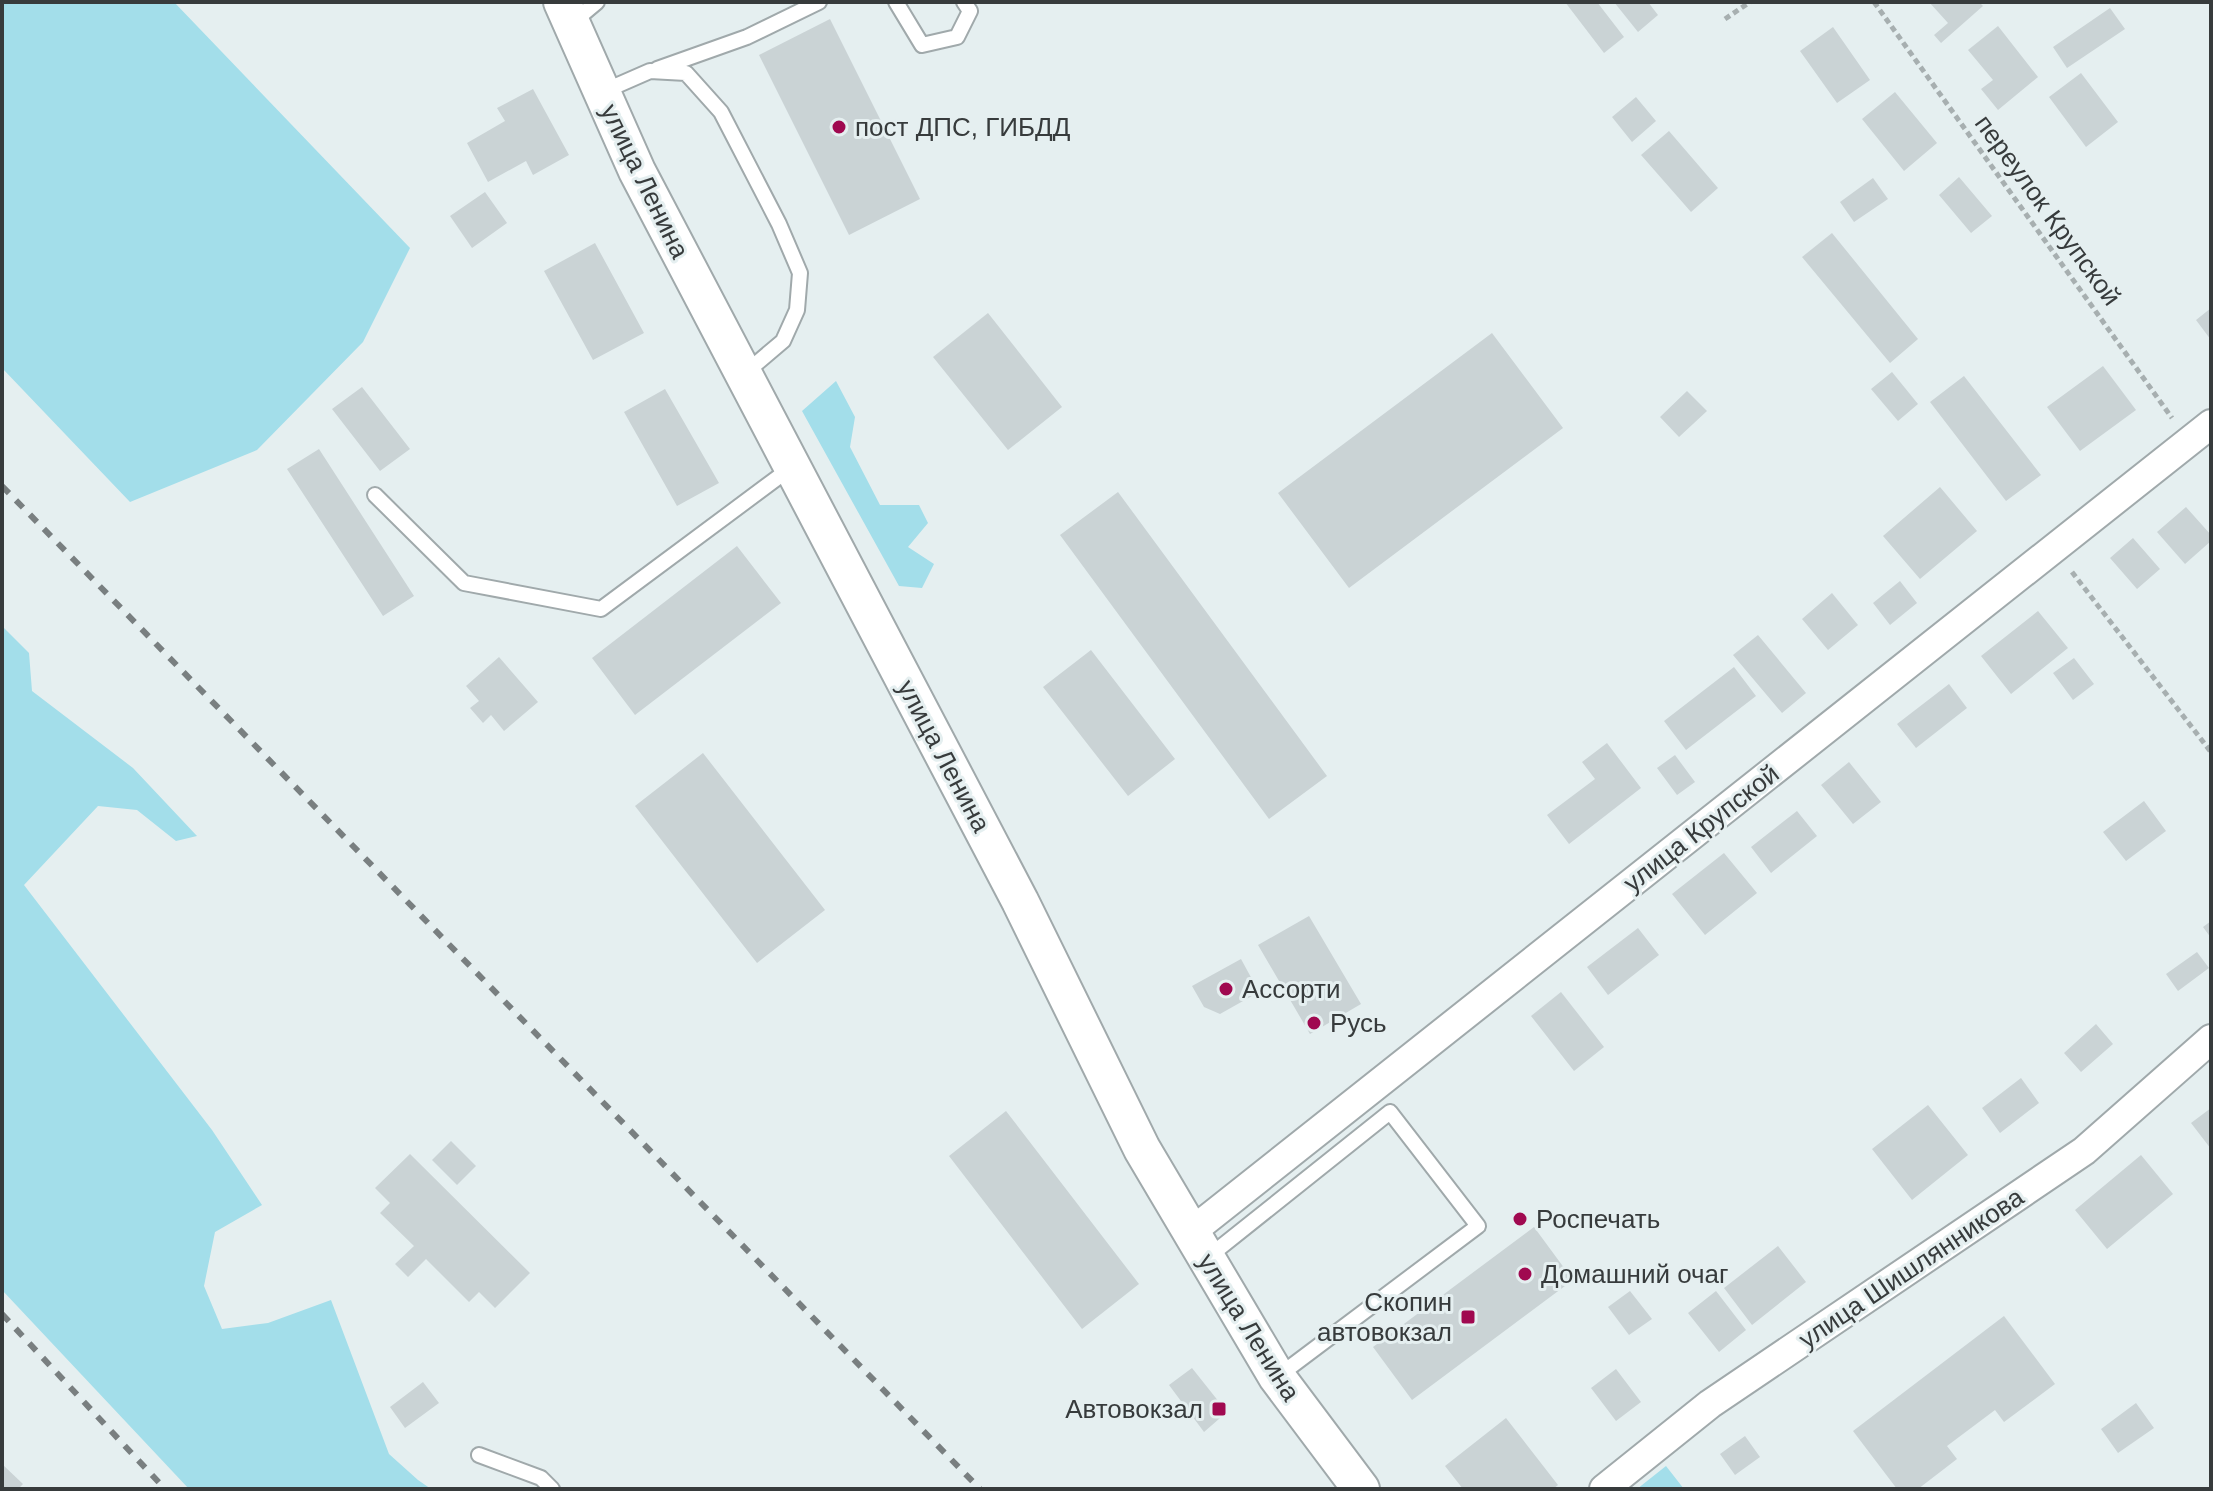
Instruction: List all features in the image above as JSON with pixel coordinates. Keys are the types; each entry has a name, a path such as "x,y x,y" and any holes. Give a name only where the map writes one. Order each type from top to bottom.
{"street":[{"name":"улица Ленина","path":"577,9 602,92 637,171 1020,901 1142,1149 1277,1377 1361,1489"},
{"name":"улица Крупской","path":"1199,1245 2054,548 2200,433"},
{"name":"улица Шишлянникова","path":"1604,1489 1710,1404 2084,1151 2211,1039"}],"lane":[{"path":"602,92 650,71 747,37 819,2"},
{"path":"896,2 922,45 957,37 970,11 964,2"},
{"path":"650,71 686,73 721,112 779,224 800,273 797,310 783,341 744,375"},
{"path":"375,495 464,583 601,609 792,467"},
{"path":"1199,1245 1390,1112 1478,1226 1277,1377"},
{"path":"479,1455 541,1478 552,1489"}],"path":[{"path":"1725,19 1750,2"},
{"name":"переулок Крупской","path":"1874,2 2200,433"},
{"path":"2054,548 2211,752"}],"shaded area":[{"path":"2,2 174,2 410,248 363,342 257,450 130,502 2,368"},
{"path":"836,381 855,417 850,447 880,505 919,505 928,523 908,547 934,564 922,588 899,586 802,411"},
{"path":"2,626 29,653 32,691 133,768 197,836 176,841 137,810 98,806 24,885 212,1130 262,1205 215,1232 204,1286 222,1329 268,1323 331,1300 389,1454 431,1489 189,1489 2,1290"},
{"path":"1666,1466 1684,1489 1637,1489"}],"building":[{"path":"1565,2 1597,2 1624,37 1604,53"},
{"path":"1614,2 1648,2 1658,15 1638,32"},
{"path":"1929,2 1979,2 1983,6 1941,43 1934,35 1948,23"},
{"path":"2110,8 2125,29 2067,68 2053,47"},
{"name":"пост ДПС, ГИБДД","path":"830,19 920,199 849,235 759,55"},
{"path":"1998,26 2038,77 1998,110 1981,89 1993,80 1968,50"},
{"path":"1833,27 1870,80 1837,103 1800,51"},
{"path":"2081,73 2118,122 2086,147 2049,97"},
{"path":"533,89 569,155 533,175 526,161 488,182 467,143 505,121 497,108"},
{"path":"1895,92 1937,143 1904,171 1862,119"},
{"path":"1636,97 1656,121 1632,142 1612,117"},
{"path":"1669,131 1718,188 1691,212 1641,155"},
{"path":"1959,177 1992,216 1971,233 1939,195"},
{"path":"1873,178 1888,199 1854,222 1840,202"},
{"path":"485,192 507,223 472,248 450,216"},
{"path":"1832,233 1918,339 1890,363 1802,257"},
{"path":"595,243 644,333 593,360 544,271"},
{"path":"2211,308 2211,340 2196,320"},
{"path":"988,313 1062,407 1008,450 933,357"},
{"path":"1492,333 1563,428 1349,588 1278,493"},
{"path":"2103,366 2136,410 2080,451 2047,407"},
{"path":"1892,372 1918,404 1898,421 1871,389"},
{"path":"1964,376 2041,475 2006,501 1930,402"},
{"path":"362,387 410,449 380,471 332,409"},
{"path":"665,389 719,483 677,506 624,412"},
{"path":"1687,391 1707,411 1679,437 1660,417"},
{"path":"319,449 414,596 383,616 287,469"},
{"path":"1940,487 1977,531 1920,579 1883,536"},
{"path":"1118,492 1327,776 1269,819 1060,535"},
{"path":"2186,507 2211,535 2211,541 2185,564 2157,532"},
{"path":"2133,538 2160,569 2137,589 2110,558"},
{"path":"737,546 781,603 635,715 592,658"},
{"path":"1900,581 1917,603 1890,625 1873,603"},
{"path":"1832,593 1858,625 1828,650 1802,619"},
{"path":"2038,611 2068,648 2011,694 1981,656"},
{"path":"1758,635 1806,693 1782,713 1733,655"},
{"path":"1091,650 1175,759 1128,796 1043,687"},
{"path":"499,657 538,702 504,731 491,715 483,723 470,708 479,701 466,686"},
{"path":"2074,658 2094,684 2073,700 2053,673"},
{"path":"1734,667 1756,696 1686,750 1664,721"},
{"path":"1949,684 1967,708 1916,748 1897,724"},
{"path":"1607,743 1641,788 1569,844 1547,815 1595,779 1582,762"},
{"path":"703,753 825,910 757,963 635,806"},
{"path":"1675,755 1695,782 1677,795 1657,768"},
{"path":"1849,762 1881,802 1853,824 1821,785"},
{"path":"2144,801 2166,831 2126,861 2103,832"},
{"path":"1797,811 1817,836 1771,873 1751,847"},
{"path":"1724,853 1757,893 1705,935 1672,894"},
{"path":"1309,916 1361,1004 1310,1034 1258,945"},
{"path":"2211,921 2211,938 2203,927"},
{"path":"1638,928 1659,955 1608,995 1587,967"},
{"path":"2197,952 2209,968 2178,991 2166,974"},
{"name":"Ассорти","path":"1241,959 1259,992 1220,1014 1204,1007 1192,986"},
{"path":"1561,992 1604,1047 1574,1071 1531,1016"},
{"path":"2096,1024 2113,1044 2081,1072 2064,1053"},
{"path":"2021,1078 2039,1103 2000,1133 1982,1108"},
{"path":"1928,1105 1968,1155 1912,1200 1872,1149"},
{"path":"2211,1108 2211,1149 2191,1123"},
{"path":"1006,1111 1139,1284 1082,1329 949,1156"},
{"path":"451,1141 476,1166 457,1185 432,1160"},
{"path":"410,1154 530,1273 495,1308 479,1292 469,1302 426,1259 408,1277 395,1264 414,1246 380,1213 390,1203 375,1188"},
{"path":"2141,1155 2173,1194 2107,1249 2075,1210"},
{"name":"Скопин автовокзал","path":"1534,1227 1573,1280 1412,1400 1373,1347"},
{"path":"1778,1246 1806,1282 1752,1325 1724,1288"},
{"path":"1630,1291 1652,1319 1629,1335 1608,1307"},
{"path":"1716,1291 1746,1330 1719,1352 1688,1313"},
{"path":"2004,1316 2055,1384 2004,1422 1995,1410 1947,1446 1957,1459 1918,1489 1897,1489 1853,1431"},
{"path":"1192,1368 1227,1412 1204,1432 1169,1385"},
{"path":"1616,1369 1641,1402 1616,1421 1591,1388"},
{"path":"423,1382 439,1403 405,1428 390,1407"},
{"path":"2136,1403 2154,1428 2118,1453 2101,1429"},
{"path":"1506,1418 1558,1485 1553,1489 1463,1489 1445,1466"},
{"path":"1745,1436 1760,1457 1735,1475 1720,1454"},
{"path":"2,1464 23,1484 18,1489 2,1489"}],"railway":[{"path":"2,486 980,1489"},
{"path":"2,1314 165,1489"}],"place":[{"name":"пост ДПС, ГИБДД","path":"839,127"},
{"name":"Ассорти","path":"1226,989"},
{"name":"Русь","path":"1314,1023"},
{"name":"Роспечать","path":"1520,1219"},
{"name":"Домашний очаг","path":"1525,1274"},
{"name":"Скопин автовокзал","path":"1468,1317"},
{"name":"Автовокзал","path":"1219,1409"}]}
